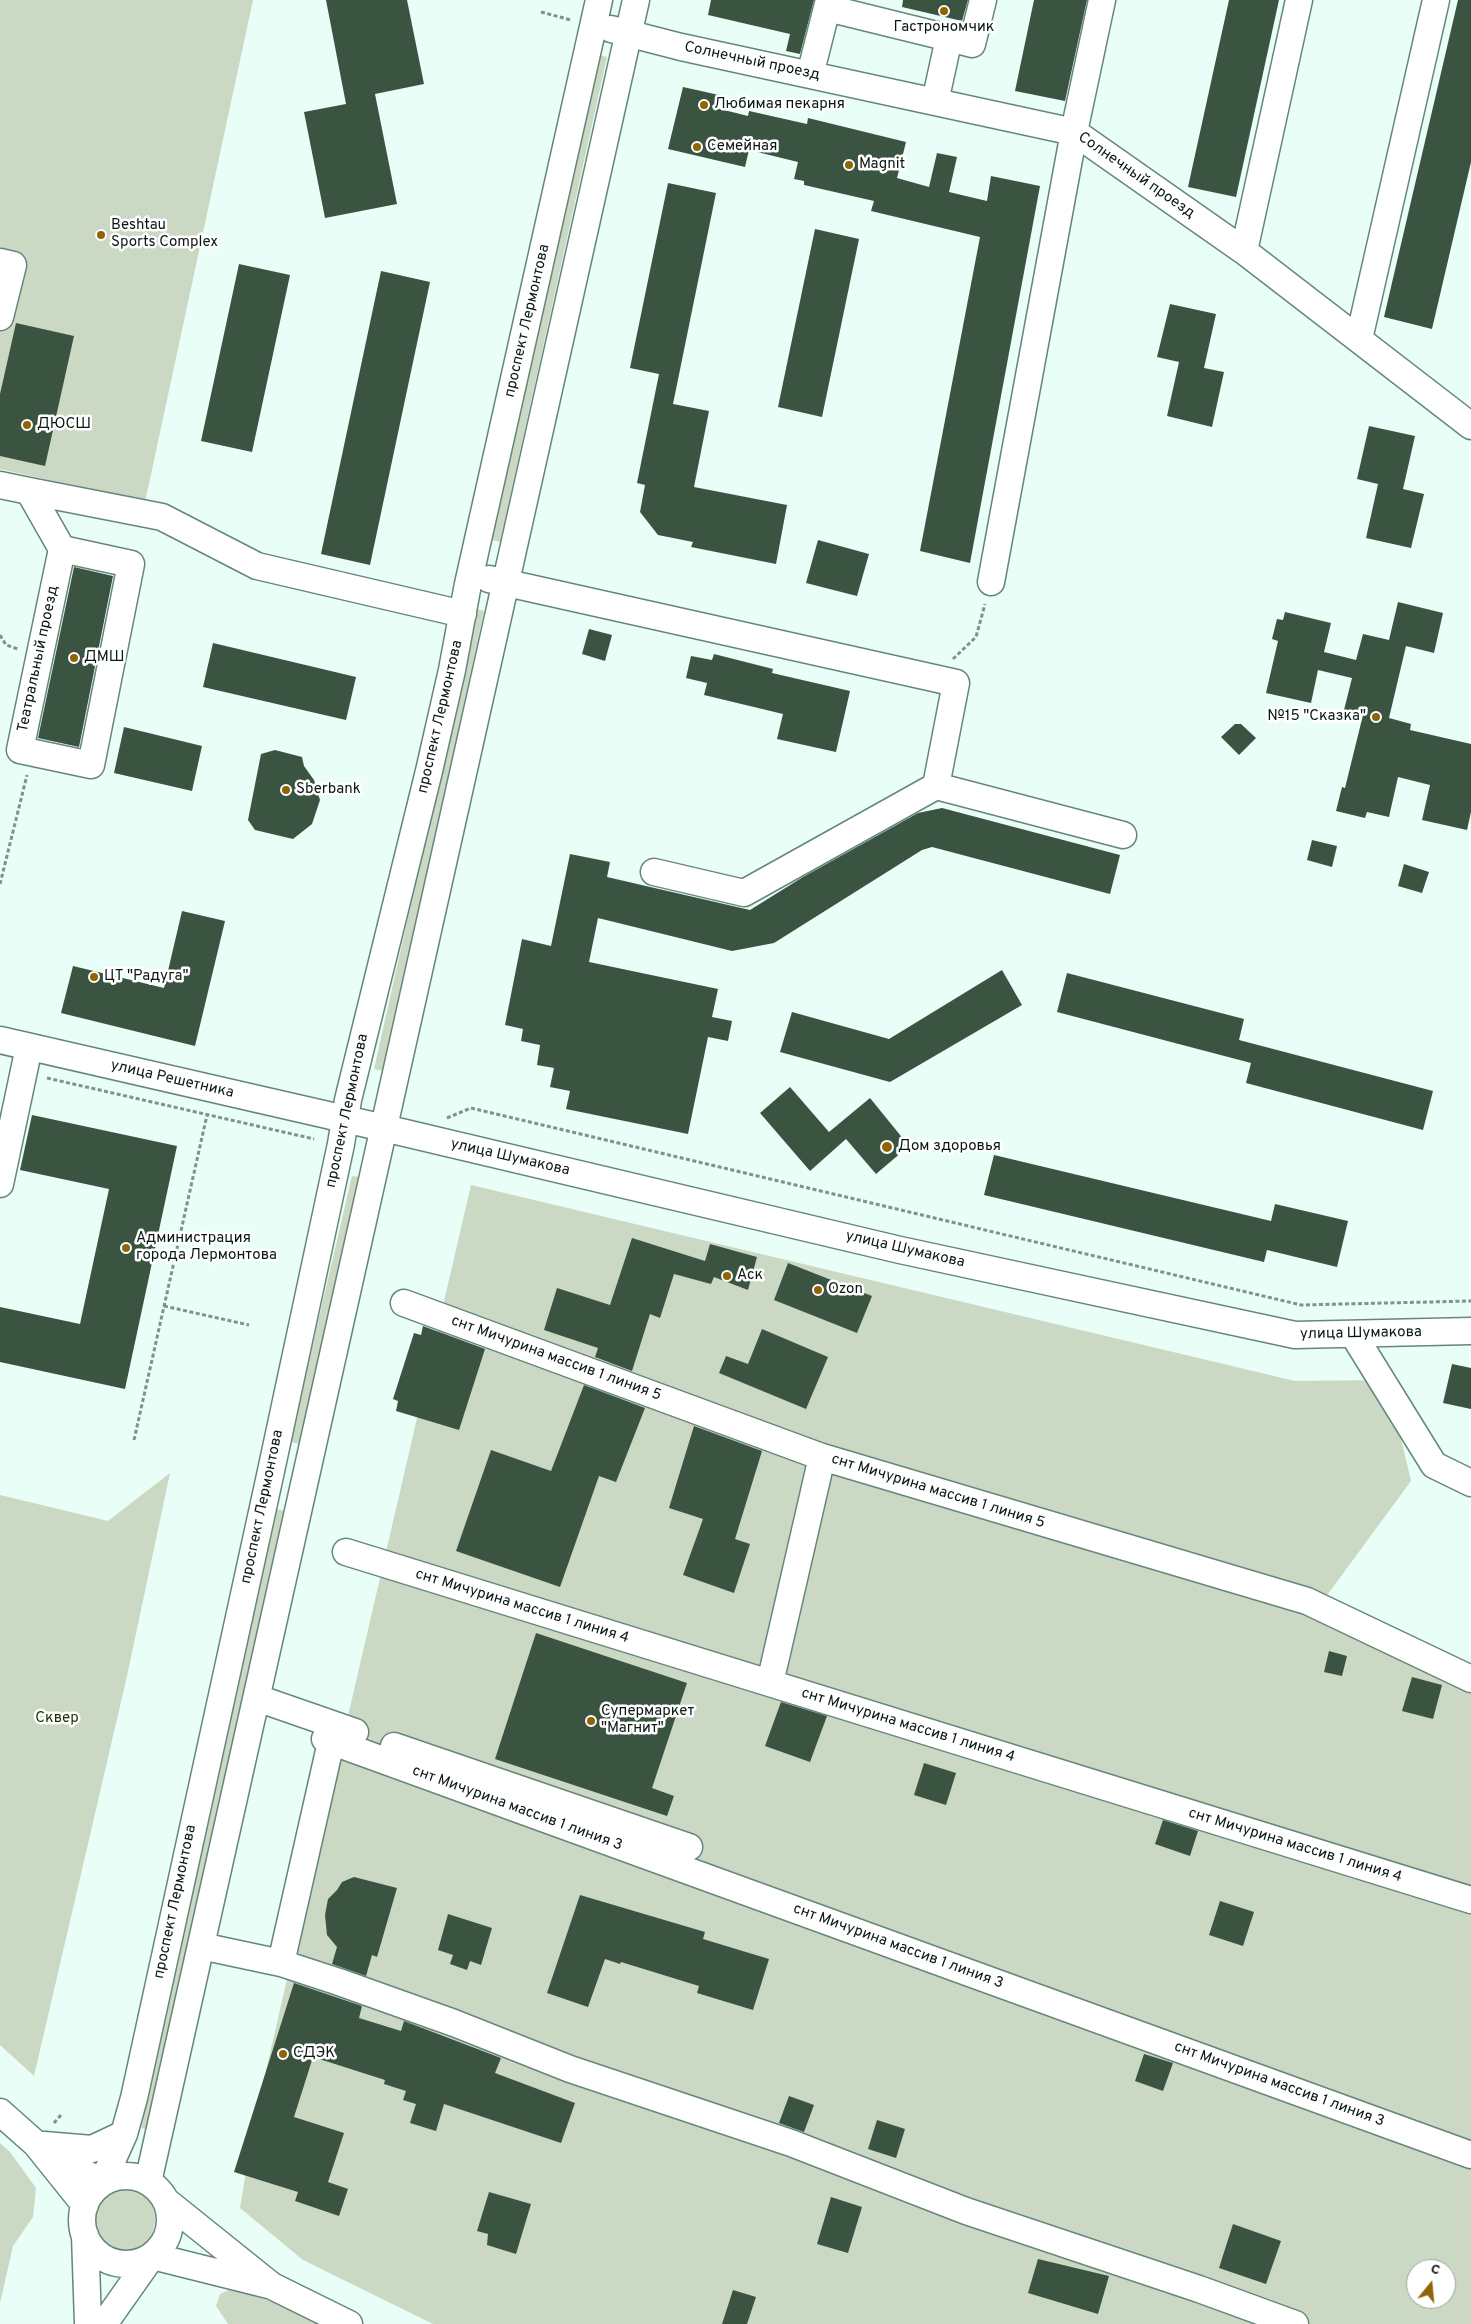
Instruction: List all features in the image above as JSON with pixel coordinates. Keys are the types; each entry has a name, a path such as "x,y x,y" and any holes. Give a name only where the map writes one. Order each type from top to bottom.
{"street":[{"path":"148,2182 636,0"},
{"path":"810,75 828,4 972,44 983,0"},
{"path":"990,582 1074,132 1102,0"},
{"path":"1244,251 1299,0"},
{"path":"1359,339 1436,0"},
{"name":"Солнечный проезд","path":"596,12 628,34 1074,132 1244,251 1471,426"},
{"name":"проспект Лермонтова","path":"102,2183 124,2134 271,1471 343,1132 429,771 596,12"},
{"path":"935,102 949,38"},
{"path":"0,262 13,265 0,318"},
{"path":"0,485 162,517 257,566 463,614"},
{"path":"30,491 62,550"},
{"name":"Театральный проезд","path":"62,550 131,564 91,765 20,750 62,550"},
{"path":"471,574 506,584 956,683 936,786"},
{"path":"654,872 744,893 936,786 1123,835"},
{"name":"улица Решетника","path":"0,1040 343,1132"},
{"path":"0,1184 29,1047"},
{"name":"улица Шумакова","path":"343,1132 384,1128 900,1250 1295,1335 1471,1331"},
{"name":"снт Мичурина массив 1 линия 5","path":"404,1303 822,1457 1307,1601 1471,1679"},
{"path":"1353,1334 1434,1464 1471,1483"},
{"path":"770,1683 822,1457"},
{"name":"снт Мичурина массив 1 линия 4","path":"346,1552 1471,1900"},
{"path":"257,1698 689,1847"},
{"name":"снт Мичурина массив 1 линия 3","path":"281,1963 328,1740 1471,2155"},
{"path":"201,1946 281,1963 454,2023 570,2069 792,2143 966,2211 1199,2289 1295,2324"},
{"path":"0,2112 36,2144 85,2205"},
{"path":"36,2144 92,2149 124,2134"},
{"path":"36,2144 102,2183"},
{"path":"88,2324 85,2235 82,2220 85,2205 92,2193 102,2183 125,2176 148,2182 158,2190 166,2201 272,2286"},
{"path":"104,2324 167,2237 170,2225 166,2201"},
{"path":"85,2235 91,2247 101,2256 113,2262 127,2264 140,2262 152,2256 272,2286 349,2324"}],"path":[{"path":"541,12 596,12"},
{"path":"932,678 976,637 990,582"},
{"path":"0,635 6,645"},
{"path":"0,884 32,753"},
{"path":"24,1072 207,1115 343,1132"},
{"path":"442,1120 471,1108 1301,1305 1471,1301"},
{"path":"134,1440 207,1115"},
{"path":"164,1306 249,1325"}],"green space":[{"name":"Beshtau Sports Complex","path":"0,0 253,0 145,502 0,469"},
{"path":"599,55 607,57 500,542 492,540"},
{"path":"477,609 484,611 384,1071 374,1069"},
{"path":"352,1176 360,1177 300,1444 290,1442"},
{"path":"471,1185 1295,1381 1387,1380 1411,1481 1311,1617 1471,1680 1471,2324 433,2324 303,2260 240,2208 254,2122"},
{"name":"Сквер","path":"170,1473 127,1676 34,2076 0,2045 0,1495 108,1521"},
{"path":"276,1509 285,1511 149,2130 141,2128"},
{"path":"0,2143 10,2152 36,2188 33,2217 13,2246 0,2303"},
{"path":"124,2189 141,2194 146,2198 150,2203 155,2220 150,2237 146,2242 141,2246 124,2251 107,2246 102,2242 98,2237 93,2220 98,2203 102,2198 107,2194"},
{"path":"233,2288 303,2313 325,2324 228,2324 216,2306 220,2294"}],"building":[{"path":"326,0 407,0 424,84 375,94 397,204 325,218 304,112 346,104"},
{"path":"711,0 814,0 800,54 786,51 790,34 708,15"},
{"name":"Гастрономчик","path":"903,0 968,0 962,21 902,7"},
{"path":"1034,0 1087,0 1065,101 1015,91"},
{"path":"1229,0 1279,0 1236,197 1188,187"},
{"path":"1458,0 1471,0 1471,162 1432,329 1384,317"},
{"path":"683,87 719,95 716,108 748,116 749,111 807,124 808,118 906,142 897,178 929,187 937,153 957,157 949,192 987,201 991,176 1040,186 970,563 920,551 980,237 871,211 874,201 804,185 804,181 794,179 798,162 749,150 745,167 668,149"},
{"path":"668,183 716,193 673,404 709,411 694,487 787,505 776,564 691,547 693,542 658,535 640,512 645,485 637,483 659,374 630,368"},
{"path":"815,229 859,239 822,417 778,407"},
{"path":"239,264 290,275 252,452 201,441"},
{"path":"381,271 430,282 370,565 321,554"},
{"path":"1170,304 1216,314 1204,368 1224,372 1212,427 1167,416 1179,362 1157,357"},
{"name":"ДЮСШ","path":"16,323 74,336 45,466 0,456 0,394"},
{"path":"1369,426 1415,436 1403,489 1424,494 1411,548 1366,538 1378,484 1357,479"},
{"path":"818,540 869,554 857,596 806,583"},
{"name":"ДМШ","path":"74,567 113,576 79,747 38,738"},
{"name":"№15 \"Сказка\"","path":"1398,602 1443,613 1434,653 1406,646 1389,718 1411,724 1410,730 1471,744 1471,812 1467,830 1422,820 1430,785 1398,777 1389,817 1367,812 1365,818 1336,811 1342,787 1345,788 1363,715 1344,710 1352,678 1318,670 1311,703 1266,693 1278,641 1272,639 1277,619 1283,620 1285,612 1331,623 1324,652 1356,660 1363,634 1389,640"},
{"path":"589,629 612,635 605,661 582,654"},
{"path":"213,643 356,677 346,720 203,687"},
{"path":"714,654 773,669 772,673 850,691 836,752 777,739 783,714 704,695 707,683 686,678 691,656 712,660"},
{"path":"1235,724 1241,724 1256,738 1239,755 1221,737"},
{"path":"124,727 202,746 192,791 114,773"},
{"name":"Sberbank","path":"275,750 302,757 304,766 314,780 320,800 312,824 293,839 255,830 248,820 261,754"},
{"path":"942,808 1120,855 1110,894 932,847 922,850 774,943 732,951 598,918 589,962 718,989 712,1017 732,1021 728,1041 708,1037 688,1134 566,1109 570,1091 550,1087 554,1068 537,1065 540,1045 521,1041 523,1029 505,1025 522,939 551,946 570,854 610,862 607,877 750,910 803,877 918,813"},
{"path":"1312,840 1337,846 1332,867 1307,860"},
{"path":"1404,864 1429,872 1422,893 1398,886"},
{"name":"ЦТ \"Радуга\"","path":"182,911 225,921 195,1046 61,1013 73,966 164,988"},
{"path":"1002,970 1022,1005 890,1082 780,1052 792,1012 889,1039"},
{"path":"1067,973 1244,1019 1239,1040 1433,1091 1423,1130 1246,1083 1251,1063 1057,1012"},
{"path":"790,1087 829,1132 870,1098 909,1146 876,1174 846,1139 810,1171 760,1113"},
{"name":"Администрация города Лермонтова","path":"32,1115 177,1146 125,1389 0,1362 0,1307 80,1324 109,1189 20,1170"},
{"path":"994,1155 1271,1221 1275,1204 1348,1221 1337,1267 1267,1250 1264,1262 984,1195"},
{"path":"632,1238 705,1261 710,1244 757,1257 748,1290 714,1277 711,1284 674,1274 660,1318 650,1314 632,1371 595,1357 598,1348 544,1330 557,1288 610,1305"},
{"path":"788,1263 872,1296 857,1333 774,1300"},
{"path":"423,1326 485,1349 459,1430 396,1411 398,1401 393,1399 414,1333 421,1335"},
{"path":"762,1329 828,1357 806,1409 719,1373 726,1356 748,1364"},
{"path":"1452,1364 1471,1368 1471,1409 1443,1403"},
{"path":"584,1385 645,1408 616,1482 599,1476 560,1587 456,1551 491,1450 551,1471"},
{"path":"694,1426 762,1451 735,1539 750,1544 734,1593 683,1575 703,1519 669,1508"},
{"name":"Супермаркет \"Магнит\"","path":"536,1633 687,1683 652,1788 674,1796 667,1816 495,1759"},
{"path":"1329,1651 1347,1656 1342,1676 1324,1672"},
{"path":"1412,1677 1442,1685 1433,1719 1402,1711"},
{"path":"781,1702 827,1716 810,1762 765,1746"},
{"path":"924,1763 956,1773 946,1805 914,1795"},
{"path":"1163,1820 1198,1831 1190,1856 1155,1844"},
{"path":"354,1877 397,1888 377,1957 372,1955 366,1976 332,1964 337,1947 327,1935 325,1915 328,1899 342,1882"},
{"path":"580,1895 705,1932 703,1939 769,1959 753,2010 697,1993 699,1986 621,1962 620,1964 605,1959 588,2007 547,1993"},
{"path":"1220,1901 1254,1912 1243,1946 1209,1935"},
{"path":"448,1914 492,1928 481,1965 470,1961 467,1970 450,1964 453,1955 438,1950"},
{"path":"294,1983 362,2006 359,2018 401,2031 404,2021 501,2058 495,2073 575,2103 561,2143 444,2104 436,2131 410,2123 416,2104 403,2100 406,2091 384,2084 385,2080 313,2057 294,2117 344,2133 328,2182 348,2189 339,2216 295,2201 298,2192 234,2172"},
{"path":"1144,2054 1173,2063 1163,2091 1135,2081"},
{"path":"789,2096 814,2105 804,2132 779,2123"},
{"path":"877,2120 905,2129 896,2158 868,2149"},
{"path":"489,2192 531,2204 516,2254 487,2245 488,2234 477,2231"},
{"path":"831,2197 862,2207 848,2253 817,2244"},
{"path":"1233,2224 1281,2241 1266,2284 1219,2268"},
{"path":"1038,2259 1109,2276 1098,2314 1028,2293"},
{"path":"733,2290 756,2297 747,2324 722,2324"}],"place":[{"name":"Гастрономчик","path":"944,11"},
{"name":"Любимая пекарня","path":"704,105"},
{"name":"Семейная","path":"697,147"},
{"name":"Magnit","path":"849,165"},
{"name":"Beshtau Sports Complex","path":"101,235"},
{"name":"ДЮСШ","path":"27,425"},
{"name":"ДМШ","path":"74,658"},
{"name":"№15 \"Сказка\"","path":"1376,717"},
{"name":"Sberbank","path":"286,790"},
{"name":"ЦТ \"Радуга\"","path":"94,977"},
{"name":"Дом здоровья","path":"887,1147"},
{"name":"Администрация города Лермонтова","path":"126,1248"},
{"name":"Аск","path":"727,1276"},
{"name":"Ozon","path":"818,1290"},
{"name":"Супермаркет \"Магнит\"","path":"591,1721"},
{"name":"СДЭК","path":"283,2054"}]}
